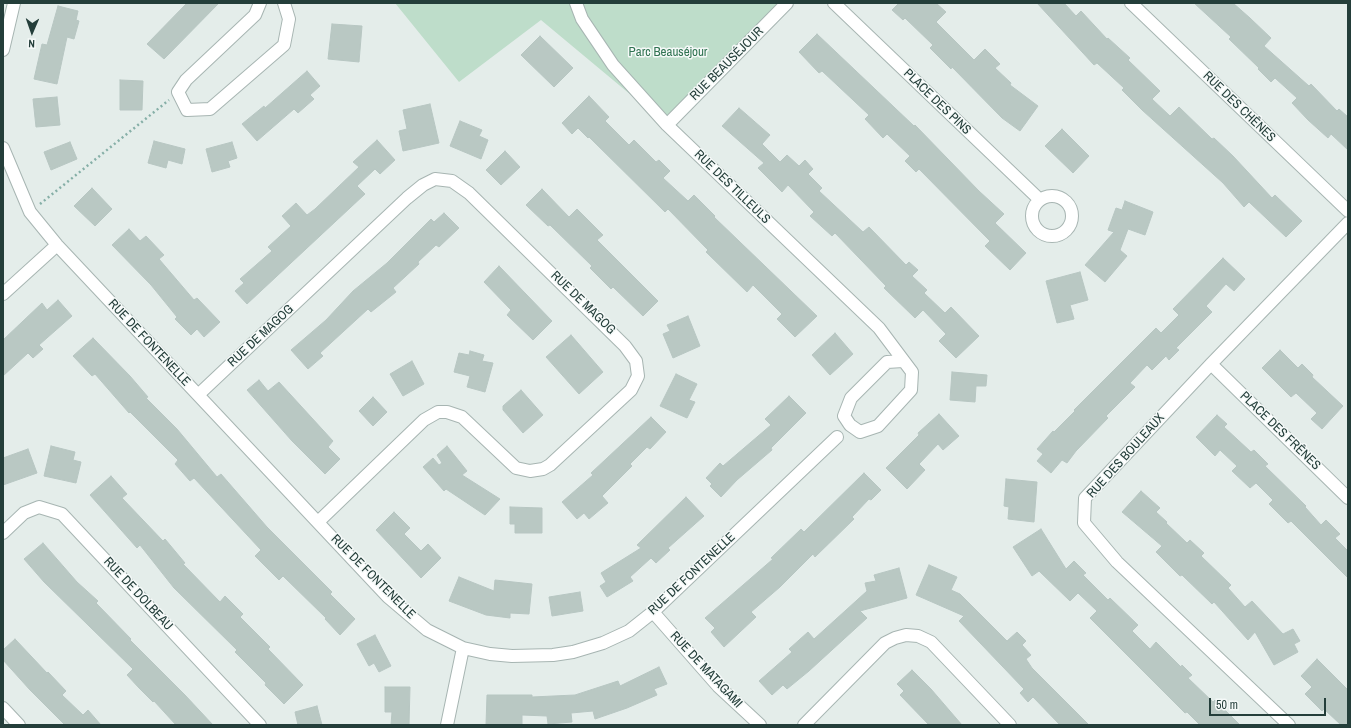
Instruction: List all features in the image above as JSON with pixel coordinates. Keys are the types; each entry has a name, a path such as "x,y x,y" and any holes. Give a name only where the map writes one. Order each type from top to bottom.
{"street":[{"path":"3,50 14,3"},
{"path":"260,3 255,15 186,80 178,92 187,110 210,109 284,45 290,19 284,3"},
{"name":"RUE DES TILLEULS","path":"576,3 582,19 613,64 667,124 879,328 912,372 912,390 878,426 860,432 850,425 844,416 851,398 887,362 903,361"},
{"name":"RUE BEAUSÉJOUR","path":"667,124 787,3"},
{"name":"PLACE DES PINS","path":"834,3 1040,200"},
{"name":"RUE DES CHÊNES","path":"1131,3 1348,211"},
{"name":"RUE DE FONTENELLE","path":"3,148 30,212 57,245 388,596 410,617 427,630 463,648 490,654 512,656 553,655 573,652 603,643 629,631 653,612 837,437"},
{"name":"RUE DE MAGOG","path":"198,395 407,198 423,185 435,179 452,181 469,192 625,346 636,362 638,376 631,390 550,465 543,469 530,471 516,468 462,417 447,412 438,412 424,420 318,522"},
{"name":"RUE DES BOULEAUX","path":"1289,725 1117,562 1084,523 1085,498 1211,364 1348,223"},
{"path":"3,294 57,245"},
{"name":"PLACE DES FRÊNES","path":"1211,364 1348,498"},
{"name":"RUE DE DOLBEAU","path":"3,533 24,513 39,507 62,514 260,725"},
{"name":"RUE DE MATAGAMI","path":"653,612 718,686 760,725"},
{"path":"804,725 885,643 906,635 918,636 931,642 1010,725"},
{"path":"447,725 463,648"},
{"path":"3,708 19,725"}],"path":[{"path":"30,212 178,92"}],"green space":[{"name":"Parc Beauséjour","path":"395,3 786,3 667,125 541,20 459,82"}],"building":[{"path":"187,3 219,3 164,59 147,44"},
{"path":"899,3 936,3 946,12 936,22 974,60 985,49 1000,64 995,68 1011,83 1010,85 1038,106 1020,131 1002,118 952,67 951,69 930,48 933,45 905,18 903,20 892,10"},
{"path":"1037,3 1064,3 1076,16 1081,11 1107,39 1108,38 1130,58 1128,60 1160,91 1152,99 1170,116 1179,107 1212,139 1214,138 1233,156 1272,198 1275,195 1302,221 1286,237 1249,202 1244,207 1223,183 1142,110 1122,90 1124,88 1097,63 1094,65"},
{"path":"1194,3 1233,3 1271,38 1264,46 1309,86 1311,84 1337,111 1339,109 1348,117 1348,150 1331,134 1328,138 1308,120 1292,103 1297,98 1275,78 1271,82 1229,39 1231,37"},
{"path":"58,6 78,11 76,20 79,21 74,39 67,37 57,84 34,79 42,44 47,45"},
{"path":"332,24 362,26 359,62 328,59"},
{"path":"817,34 914,126 915,125 979,191 1004,214 995,223 1026,253 1010,270 985,246 990,241 919,169 916,172 905,161 910,156 887,134 883,138 865,119 869,115 822,71 819,73 799,52"},
{"path":"540,36 573,68 554,87 521,55"},
{"path":"307,71 320,86 310,95 314,99 298,113 294,109 257,141 242,124 264,106 265,108"},
{"path":"120,80 143,81 142,110 120,110"},
{"path":"589,96 609,117 605,121 629,145 634,140 656,162 659,160 670,171 663,178 688,201 694,195 715,216 714,217 817,316 795,337 777,319 782,314 753,285 747,292 706,252 708,250 668,209 665,212 578,128 572,134 562,123"},
{"path":"57,97 60,125 36,127 33,99"},
{"path":"430,104 439,143 403,151 399,131 407,129 403,110"},
{"path":"739,108 770,135 762,144 780,162 787,155 799,166 805,160 813,169 808,174 822,188 819,191 863,232 869,227 906,265 909,262 918,270 912,276 927,290 924,293 945,313 951,307 979,336 956,358 939,341 946,334 923,310 915,318 884,288 886,286 835,233 832,236 810,216 814,212 788,185 782,192 758,168 764,163 722,126"},
{"path":"460,121 482,130 479,136 488,140 481,159 450,146"},
{"path":"1062,129 1089,156 1073,173 1045,146"},
{"path":"377,140 395,160 380,174 375,169 357,186 365,194 247,304 235,291 244,283 240,279 272,251 268,247 291,226 282,216 296,203 307,215 315,209 359,167 353,162"},
{"path":"154,141 185,149 182,164 168,160 166,168 148,163"},
{"path":"70,142 77,159 51,170 44,152"},
{"path":"232,142 237,158 228,161 230,167 212,172 206,149"},
{"path":"505,151 520,167 501,185 486,170"},
{"path":"92,188 112,209 95,226 74,206"},
{"path":"542,189 569,217 577,209 603,235 597,240 658,301 643,316 613,287 611,289 590,268 592,266 550,225 548,226 526,205"},
{"path":"1125,201 1153,212 1145,235 1128,229 1120,250 1127,256 1105,282 1085,265 1114,232 1108,230 1116,208 1122,210"},
{"path":"444,213 459,228 439,247 436,245 418,262 419,264 393,288 396,292 371,312 368,309 320,353 323,356 308,369 291,350 326,320 353,291 387,263 431,219 434,222"},
{"path":"129,229 140,241 146,236 164,255 159,259 194,300 197,298 220,322 204,337 197,329 191,335 175,319 177,317 151,285 112,245"},
{"path":"1223,258 1245,279 1234,291 1226,284 1206,306 1212,312 1176,348 1179,350 1169,360 1166,356 1152,370 1147,365 1130,383 1135,387 1106,416 1108,418 1076,451 1067,463 1062,460 1051,473 1037,461 1043,454 1037,449 1053,431 1054,432 1156,328 1161,333 1179,315 1173,309"},
{"path":"499,266 552,321 533,340 507,315 511,310 484,282"},
{"path":"1080,272 1088,300 1070,305 1074,319 1057,323 1046,281"},
{"path":"58,300 72,316 39,345 43,349 33,358 28,353 3,376 3,340 42,303 47,310"},
{"path":"688,316 700,346 673,358 663,334 670,331 667,325"},
{"path":"835,333 853,354 830,375 812,355"},
{"path":"571,335 603,372 579,394 546,357"},
{"path":"93,338 130,376 148,397 146,398 177,429 217,477 221,474 267,527 332,592 330,594 355,619 340,635 325,619 326,618 283,576 279,580 255,556 261,550 194,478 190,481 175,464 178,460 130,412 129,413 95,374 92,376 73,356"},
{"path":"1280,350 1298,368 1302,364 1313,375 1312,377 1343,406 1322,429 1311,419 1317,413 1296,393 1291,397 1262,368"},
{"path":"470,351 484,355 482,361 493,363 485,392 467,387 470,376 454,372 459,353 469,355"},
{"path":"412,361 424,384 403,396 390,374"},
{"path":"952,372 987,375 986,386 976,386 975,402 950,400"},
{"path":"676,374 697,384 689,400 695,402 687,418 660,406"},
{"path":"259,380 268,391 279,382 333,441 328,447 340,459 325,474 292,441 247,390"},
{"path":"521,390 543,415 523,433 503,410 503,406"},
{"path":"789,396 806,413 771,448 772,450 737,480 721,497 710,486 712,484 706,478 720,463 723,466 771,425 765,419"},
{"path":"373,397 387,412 373,426 359,411"},
{"path":"939,414 959,436 943,450 938,444 919,464 925,470 907,489 886,468 919,435 918,433"},
{"path":"1217,415 1227,424 1224,427 1251,452 1254,450 1268,464 1265,466 1306,506 1305,507 1321,525 1326,520 1340,534 1335,538 1348,551 1348,578 1291,521 1288,523 1269,504 1273,500 1256,483 1250,488 1232,471 1237,466 1220,450 1215,456 1196,437"},
{"path":"651,417 666,432 650,449 647,447 630,464 632,466 602,496 608,503 589,519 584,513 577,519 562,502 593,475 591,473"},
{"path":"51,446 75,452 73,460 81,462 76,483 44,476"},
{"path":"447,446 467,471 462,475 500,499 485,515 446,489 444,491 423,467 433,458 439,465 442,463 437,455"},
{"path":"28,449 37,473 3,485 3,458"},
{"path":"864,473 881,490 871,500 869,499 852,517 854,519 815,557 813,554 780,587 751,612 756,617 724,647 711,632 715,628 705,618 773,559 771,558 801,529 804,532"},
{"path":"111,476 127,494 122,498 163,541 165,539 185,563 183,564 220,602 225,596 243,614 240,617 270,647 268,649 303,685 284,704 265,685 266,683 235,652 237,650 174,588 140,545 137,548 90,495"},
{"path":"1006,479 1037,482 1034,522 1008,519 1009,507 1004,506"},
{"path":"1141,491 1160,508 1156,512 1167,522 1166,523 1187,543 1190,540 1204,553 1201,556 1231,585 1228,588 1245,607 1252,601 1283,634 1293,629 1300,641 1294,644 1298,652 1274,665 1255,632 1248,640 1214,602 1212,604 1182,575 1180,576 1156,552 1162,546 1122,512"},
{"path":"686,497 704,516 668,548 670,550 656,563 651,558 630,577 633,581 607,597 600,586 606,582 601,573 641,548 637,545"},
{"path":"510,507 542,508 542,533 515,533 515,524 510,524"},
{"path":"394,512 410,528 404,534 421,551 428,544 441,558 421,578 376,530"},
{"path":"1041,529 1066,569 1074,561 1086,573 1083,575 1108,600 1110,598 1138,625 1132,631 1150,649 1156,642 1181,667 1182,665 1192,675 1188,678 1213,702 1215,700 1240,725 1200,725 1187,712 1185,713 1090,618 1097,611 1078,593 1070,601 1039,571 1032,576 1013,547"},
{"path":"43,543 77,582 98,601 96,603 131,639 130,640 213,725 176,725 154,701 153,702 139,688 127,675 133,669 44,582 24,559"},
{"path":"929,565 957,577 951,590 960,594 1007,641 1017,632 1026,641 1022,645 1031,655 1026,659 1032,668 1089,725 1060,725 1033,697 1028,702 1020,693 1024,689 959,621 964,616 916,595"},
{"path":"899,568 907,598 860,611 867,618 787,689 783,685 772,695 759,681 792,652 789,649 808,632 814,639 867,591 865,583 876,581 874,575"},
{"path":"459,577 494,591 495,580 532,584 529,614 510,613 510,618 486,615 449,601"},
{"path":"580,592 583,611 552,616 549,597"},
{"path":"375,635 391,666 379,672 374,663 369,666 357,644"},
{"path":"15,639 66,691 62,695 83,715 88,710 101,725 65,725 30,690 3,660 3,650"},
{"path":"1317,659 1348,690 1348,725 1341,725 1324,709 1322,711 1305,694 1312,687 1301,676"},
{"path":"659,667 667,684 654,689 657,695 627,708 595,719 593,711 571,713 572,722 548,724 547,716 522,715 522,725 486,725 487,695 532,695 532,697 575,695 618,681 620,686"},
{"path":"912,670 931,689 962,725 929,725 900,695 904,691 897,684"},
{"path":"385,687 410,687 409,725 391,725 392,712 385,712"},
{"path":"317,706 322,725 298,725 295,712"}]}
